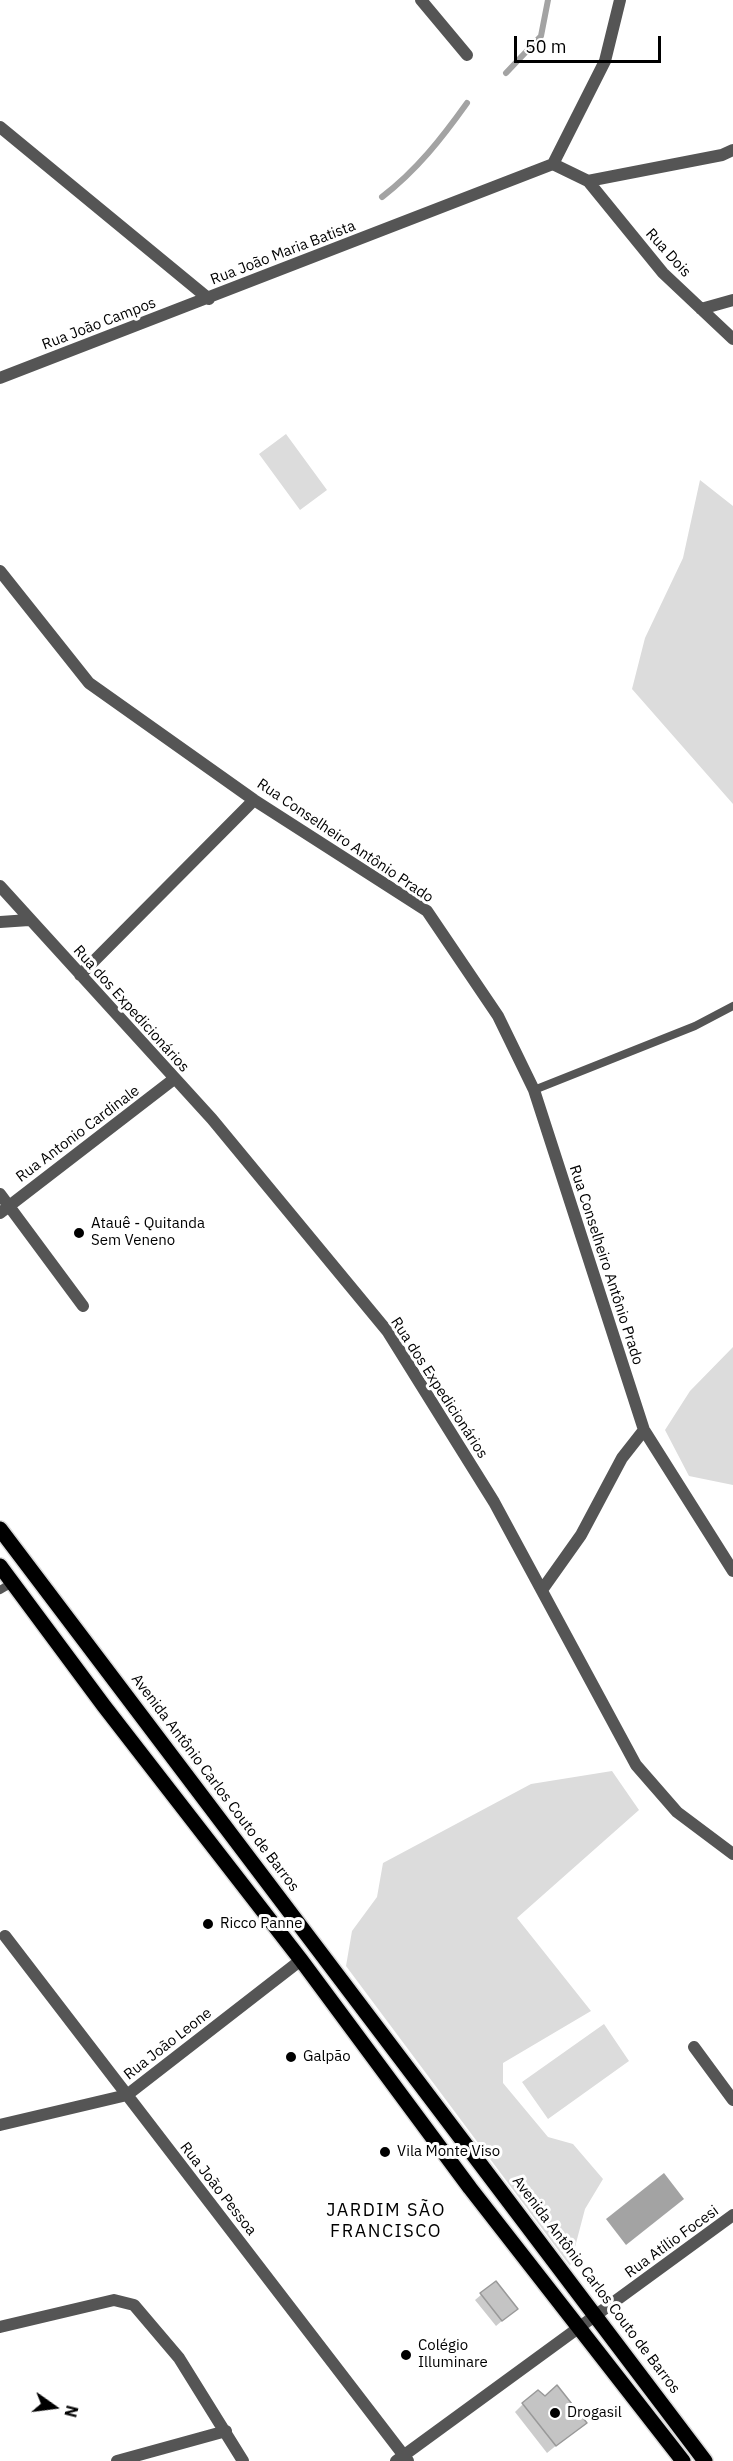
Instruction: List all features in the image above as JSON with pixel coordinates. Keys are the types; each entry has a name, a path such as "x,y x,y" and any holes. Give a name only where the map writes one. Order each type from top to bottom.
{"main road":[{"name":"Avenida Antônio Carlos Couto de Barros","path":"0,1529 597,2315 705,2461"},
{"path":"0,1566 6,1586 301,1960 470,2188 683,2461"}],"street":[{"path":"421,0 467,56"},
{"path":"620,0 605,61 553,164 588,181 722,155 733,150"},
{"name":"Rua João Maria Batista","path":"0,127 208,298 553,164"},
{"name":"Rua Dois","path":"588,181 663,273 733,339"},
{"name":"Rua João Campos","path":"0,378 208,298"},
{"path":"701,309 733,300"},
{"name":"Rua Conselheiro Antônio Prado","path":"0,572 89,683 254,800 427,911 498,1016 534,1090 644,1430 733,1571"},
{"path":"80,975 254,800"},
{"name":"Rua dos Expedicionários","path":"0,886 212,1119 388,1332 494,1502 636,1765 677,1812 733,1854"},
{"path":"0,922 29,920"},
{"name":"Rua Antonio Cardinale","path":"4,1210 174,1079"},
{"path":"0,1194 4,1210 83,1306"},
{"path":"542,1590 581,1535 622,1458 644,1430"},
{"name":"Rua João Pessoa","path":"5,1936 403,2459"},
{"name":"Rua João Leone","path":"0,2125 127,2095 301,1960"},
{"path":"694,2047 733,2100"},
{"name":"Rua Atílio Focesi","path":"403,2459 733,2215"},
{"path":"0,2327 114,2300 134,2305 179,2358 243,2461"},
{"path":"117,2461 226,2431"}],"lane":[{"path":"534,1090 694,1026 733,1006"}],"shaded area":[{"path":"286,434 327,490 300,510 259,454"},
{"path":"700,480 733,506 733,804 632,689 645,638 683,558"},
{"path":"733,1347 733,1485 689,1476 665,1430 690,1391"},
{"path":"612,1771 639,1810 517,1918 591,2011 503,2063 503,2083 548,2137 573,2144 603,2179 585,2209 570,2266 346,1966 352,1931 377,1897 383,1863 531,1784"},
{"path":"604,2024 629,2061 548,2119 522,2082"},
{"path":"664,2173 684,2199 626,2245 606,2219"}],"building":[{"path":"496,2281 518,2309 502,2321 480,2293"},
{"name":"Drogasil","path":"557,2385 587,2423 556,2446 522,2403 538,2390 545,2396"}],"waterway":[{"path":"506,73 541,36 548,0"},
{"path":"382,197 407,176 428,153 467,103"}],"place":[{"name":"Atauê - Quitanda Sem Veneno","path":"79,1233"},
{"name":"Ricco Panne","path":"208,1924"},
{"name":"Galpão","path":"291,2057"},
{"name":"Vila Monte Viso","path":"385,2152"},
{"name":"Colégio Illuminare","path":"406,2355"},
{"name":"Drogasil","path":"555,2413"}],"district":[{"name":"JARDIM SÃO FRANCISCO","path":"386,2221"}]}
